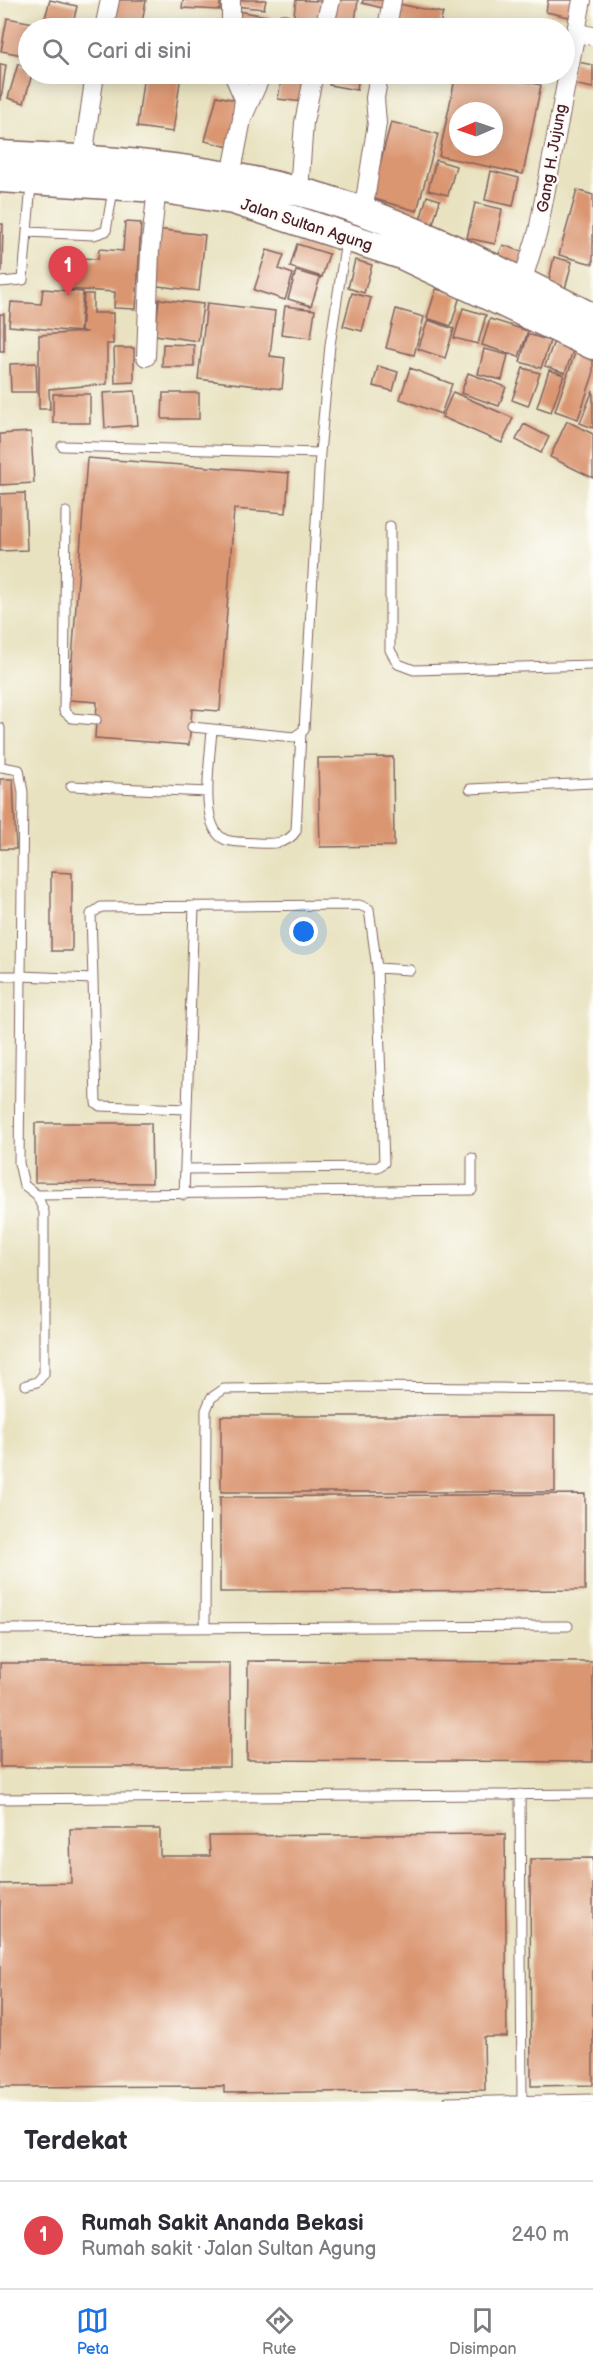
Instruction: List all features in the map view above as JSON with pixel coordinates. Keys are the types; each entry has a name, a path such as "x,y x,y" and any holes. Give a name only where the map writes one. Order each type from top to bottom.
{"highway":[{"name":"Jalan Sultan Agung","path":"0,155 83,158 231,176 299,191 363,213 447,247 593,318"},
{"name":"Jalan Sultan Agung","path":"0,178 31,178 158,188 233,200 402,255 593,345"}],"street":[{"path":"106,18 110,0"},
{"path":"231,0 231,18"},
{"path":"326,18 331,0"},
{"path":"389,18 392,0"},
{"name":"Gang H. Jujung","path":"575,73 584,35 582,0"},
{"path":"83,158 94,84"},
{"path":"231,176 244,99 237,84"},
{"path":"242,119 258,84"},
{"path":"299,191 304,122 312,84"},
{"path":"363,213 377,123 375,98 377,84"},
{"name":"Gang H. Jujung","path":"522,282 538,231 572,84"},
{"path":"146,357 150,250 158,188"}],"lane":[{"path":"0,282 23,280 31,178"},
{"path":"27,232 94,235 106,231 113,184"},
{"path":"192,727 294,737 304,730 320,453 330,345 347,238"},
{"path":"62,446 320,453"},
{"path":"66,512 64,711 72,718 96,720"},
{"path":"390,526 390,650 398,664 414,670 593,664"},
{"path":"0,728 1,767 19,770 24,792 19,1163 24,1185 37,1195 44,1212 44,1374 37,1382 26,1385"},
{"path":"212,729 208,792 215,832 226,840 266,843 285,841 296,831 301,733"},
{"path":"470,789 593,783"},
{"path":"71,786 208,792"},
{"path":"184,1195 195,906"},
{"path":"186,1169 382,1166 385,1160 377,968 371,911 365,906 101,907 93,910 96,1103 100,1106 188,1109"},
{"path":"377,968 410,970"},
{"path":"0,976 93,979"},
{"path":"37,1195 472,1190 472,1158"},
{"path":"205,1627 206,1410 216,1394 224,1389 358,1387 593,1389"},
{"path":"0,1629 568,1626"},
{"path":"520,1794 522,2101"},
{"path":"0,1799 593,1794"},
{"path":"447,2102 593,2099"}],"building":[{"path":"50,0 77,6 74,18 45,18"},
{"path":"115,0 146,0 143,18 112,18"},
{"path":"183,0 220,0 220,10 182,8"},
{"path":"236,0 266,0 264,9 235,6"},
{"path":"296,0 321,1 318,18 293,18"},
{"path":"334,0 358,0 355,18 331,18"},
{"path":"363,0 388,0 386,9 362,3"},
{"path":"548,0 577,0 574,18 546,12"},
{"path":"399,4 443,13 442,18 396,18"},
{"path":"238,11 271,17 271,18 237,18"},
{"path":"7,18 18,20 18,54 1,51"},
{"path":"575,61 593,65 593,88 573,84 575,84"},
{"path":"0,64 6,65 1,100 0,99"},
{"path":"18,64 18,84 29,84 24,103 8,98"},
{"path":"143,84 180,84 173,132 137,127"},
{"path":"280,84 306,84 303,102 278,99"},
{"path":"329,84 358,84 357,90"},
{"path":"454,84 541,85 523,174 439,156 449,108 449,156 503,156 503,102 450,102"},
{"path":"217,96 240,101 229,147 205,141"},
{"path":"391,122 438,134 417,211 371,198"},
{"path":"436,160 456,166 448,195 428,190"},
{"path":"491,171 519,178 513,206 485,200"},
{"path":"577,190 593,195 593,264 559,255"},
{"path":"427,196 440,200 431,231 418,227"},
{"path":"475,203 502,209 495,244 467,238"},
{"path":"125,222 141,223 136,309 114,308 115,292 64,289 66,257 98,259 99,249 123,251"},
{"path":"0,224 3,224 2,271 0,271"},
{"path":"156,229 205,235 199,291 150,285"},
{"path":"297,244 329,254 322,277 290,267"},
{"path":"503,245 526,253 520,270 496,261"},
{"path":"267,250 284,255 279,269 293,274 285,300 254,290"},
{"path":"554,257 572,262 565,289 548,284"},
{"path":"355,260 372,265 364,293 348,288"},
{"path":"296,271 320,278 311,306 288,299"},
{"path":"43,289 83,292 80,332 9,326 11,302 41,304"},
{"path":"436,289 460,296 451,326 427,318"},
{"path":"352,293 371,298 362,331 343,326"},
{"path":"84,294 93,294 93,313 113,313 113,344 107,344 107,384 49,389 50,409 39,409 39,335 87,332 81,332"},
{"path":"159,299 203,304 198,341 155,335"},
{"path":"207,303 275,311 270,356 285,358 282,389 198,379"},
{"path":"285,306 315,310 311,338 281,334"},
{"path":"463,308 486,315 478,344 454,338"},
{"path":"396,309 424,317 414,355 386,348"},
{"path":"0,314 4,314 4,351 0,351"},
{"path":"490,319 528,331 519,357 482,345"},
{"path":"428,320 454,329 445,358 418,349"},
{"path":"528,334 550,341 541,368 520,362"},
{"path":"554,341 574,348 565,373 545,366"},
{"path":"163,344 194,345 194,367 162,367"},
{"path":"114,348 134,348 134,382 115,383"},
{"path":"484,349 508,355 502,380 478,374"},
{"path":"576,350 593,356 593,375 578,419 555,411"},
{"path":"36,363 37,392 11,392 10,364"},
{"path":"378,366 398,372 393,391 373,386"},
{"path":"410,368 452,384 441,414 400,399"},
{"path":"523,368 540,373 528,406 512,400"},
{"path":"549,370 564,375 551,412 537,407"},
{"path":"468,373 506,387 499,406 461,393"},
{"path":"593,390 593,428 580,423"},
{"path":"135,391 138,425 105,428 103,393"},
{"path":"453,392 513,418 502,443 442,417"},
{"path":"163,393 199,393 199,419 162,419"},
{"path":"53,394 90,394 90,423 53,423"},
{"path":"567,421 593,434 593,478 550,457"},
{"path":"524,424 549,437 541,453 516,440"},
{"path":"31,432 34,483 0,485 0,434"},
{"path":"87,458 289,473 286,513 234,509 220,711 192,709 189,745 95,738 97,702 69,700"},
{"path":"25,493 27,550 0,551 0,494"},
{"path":"393,757 394,846 320,847 318,758"},
{"path":"0,779 13,779 16,849 0,849"},
{"path":"51,872 72,873 72,951 51,951"},
{"path":"35,1123 151,1123 152,1183 35,1182"},
{"path":"221,1416 555,1416 555,1492 221,1492"},
{"path":"585,1494 585,1590 220,1592 220,1497"},
{"path":"248,1661 593,1662 593,1762 247,1760"},
{"path":"0,1663 230,1663 230,1767 0,1767"},
{"path":"70,1829 160,1829 160,1856 210,1856 209,1836 505,1834 507,2037 484,2037 485,2090 224,2093 224,2086 0,2087 0,1884 71,1883"},
{"path":"593,1858 593,2085 531,2086 530,1859"}],"place":[{"name":"Rumah Sakit Ananda Bekasi","path":"68,296"}]}
